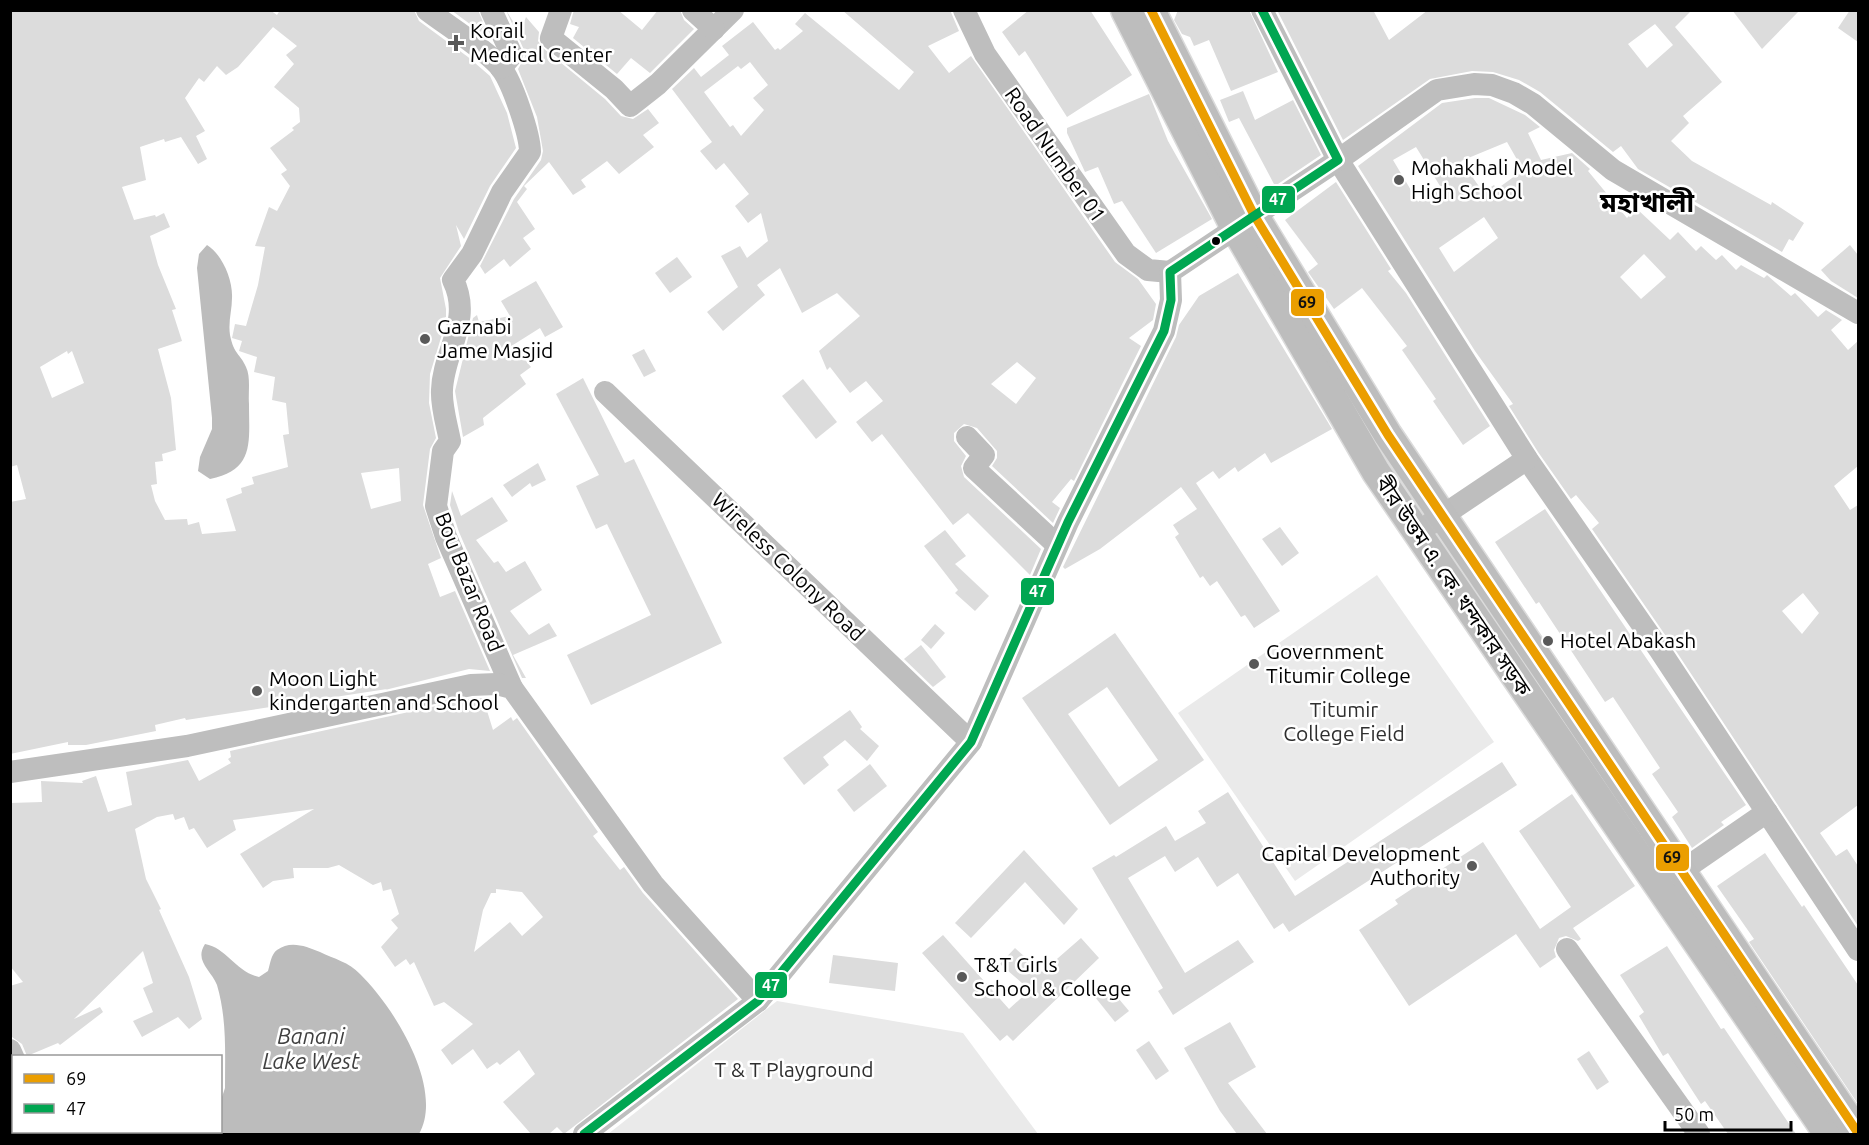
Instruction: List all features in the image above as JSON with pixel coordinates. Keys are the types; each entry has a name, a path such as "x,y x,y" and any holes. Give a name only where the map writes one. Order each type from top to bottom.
{"main road":[{"name":"বীর উত্তম এ. কে. খন্দকার সড়ক","path":"1125,10 1244,222 1376,472 1827,1134"},
{"name":"বীর উত্তম এ. কে. খন্দকার সড়ক","path":"1151,10 1244,222 1858,1133"}],"street":[{"path":"427,10 501,68 512,55 491,10"},
{"path":"561,10 552,38 614,89 630,106 658,84 733,10"},
{"path":"693,10 714,29"},
{"name":"Road Number 01","path":"964,10 986,54 1126,254 1148,270 1170,272"},
{"path":"1262,10 1338,160 1527,459 1659,649 1858,950"},
{"name":"Bou Bazar Road","path":"501,68 518,105 531,152 502,192 472,254 453,280 459,300 455,343 444,374 442,392 450,441 443,452 436,506 446,537 512,688 653,884 758,1001"},
{"path":"584,1134 758,1001 971,742 1058,546 1164,331 1170,306 1170,272 1338,160 1437,90 1454,86 1492,85 1514,93 1533,104 1613,170 1858,313"},
{"name":"Wireless Colony Road","path":"605,392 971,742"},
{"path":"967,437 984,455 974,468 1058,546"},
{"path":"1416,533 1527,459"},
{"path":"10,772 187,746 471,685 497,684 512,688"},
{"path":"1680,872 1767,812"},
{"path":"1567,949 1699,1134"}],"green space":[{"name":"Titumir College Field","path":"1377,575 1494,742 1295,881 1178,713"},
{"name":"T & T Playground","path":"777,1001 963,1033 1038,1134 608,1134"}],"water":[{"path":"207,245 222,261 228,276 232,291 230,335 235,350 248,371 249,385 249,442 246,452 235,469 225,475 210,479 198,471 200,457 212,429 197,268 199,254"},
{"name":"Banani Lake West","path":"205,944 213,946 244,970 259,977 268,971 275,952 287,945 304,946 356,970 387,1006 412,1049 425,1094 425,1115 419,1134 87,1134 222,1133 222,1097 225,1088 224,1023 217,985 202,960 202,950"}],"building":[{"path":"10,10 270,10 277,15 280,10 414,10 419,21 490,76 507,113 516,148 490,186 464,239 456,225 461,246 440,278 446,317 437,323 443,331 430,374 429,403 436,438 430,449 423,505 441,558 428,564 440,597 455,591 490,671 469,669 385,690 387,689 186,720 185,718 155,725 156,731 86,745 68,745 68,742 10,754 10,502 26,499 17,465 10,467","holes":["273,27 297,46 286,55 294,64 274,87 299,108 300,122 292,128 294,130 270,148 287,170 281,174 290,186 277,211 269,207 255,246 265,247 258,285 246,326 235,324 232,338 242,341 239,351 257,357 254,372 275,377 272,400 286,403 289,434 283,435 288,467 252,477 254,484 241,488 242,493 226,499 236,531 202,534 199,522 188,525 187,519 165,520 155,501 151,485 157,484 155,462 163,461 162,454 176,450 171,398 158,349 182,341 172,310 176,309 158,265 150,236 170,227 164,213 156,217 155,215 134,220 122,187 146,180 140,147 164,139 165,142 181,137 198,164 207,159 196,136 205,131 185,98 199,78 204,82 217,66 226,75 238,67","67,351 68,354 72,351 84,383 52,398 40,367","399,468 401,501 371,509 361,473"]},
{"path":"451,10 478,10 490,39 474,27"},
{"path":"506,10 520,33 526,17 539,32 538,41 543,48 605,99 621,116 633,119 648,109 659,123 643,135 654,147 619,174 607,161 581,180 586,187 573,195 549,162 524,186 527,189 517,202 535,229 523,238 531,249 510,267 504,259 485,274 480,266 514,199 541,160 543,151 537,117 518,69 525,57 524,50"},
{"path":"574,10 618,10 642,30 658,10 680,10 684,20 694,29 650,73 631,58 617,74 573,38 579,27 570,24"},
{"path":"842,10 950,10 959,31 928,46 949,73 971,56 1115,262 1138,279 1156,304 1153,320 1129,338 1141,346 1074,481 1071,479 1052,502 1060,508 1053,523 992,466 997,458 997,451 977,428 964,424 954,433 954,441 966,456 961,466 964,477 1041,549 1030,575 968,513 953,525 882,434 872,442 856,422 883,401 866,381 850,393 830,367 827,370 819,351 860,316 837,293 802,313 780,268 757,285 765,295 723,331 707,312 738,287 721,256 740,246 747,258 768,241 761,213 748,223 735,206 749,194 724,163 716,170 700,151 712,142 672,89 694,68 701,77 729,55 722,46 753,22 775,50 778,48 780,50 803,31 795,24 805,13 899,90 914,72","holes":["750,62 768,85 753,98 764,110 741,136 733,125 730,127 704,92 738,66 741,69","1017,362 1036,378 1016,404 991,384"]},
{"path":"1029,10 1090,10 1132,75 1067,117 1025,51 1019,56 1002,32"},
{"path":"1178,10 1249,10 1278,72 1231,91 1209,40 1194,46 1190,37 1182,34 1174,20"},
{"path":"1277,10 1373,10 1389,40 1428,10 1692,10 1675,27 1722,82 1683,116 1689,123 1671,141 1692,161 1771,205 1772,202 1804,223 1793,241 1789,239 1782,252 1638,169 1621,146 1613,152 1540,92 1519,80 1493,72 1472,71 1430,79 1343,140","holes":["1655,24 1673,45 1647,68 1628,44"]},
{"path":"1732,10 1800,10 1762,49"},
{"path":"1850,10 1858,10 1858,42 1838,28"},
{"path":"1243,91 1255,120 1293,100 1321,155 1275,186 1239,118 1229,122 1220,100"},
{"path":"1149,94 1168,141 1212,219 1156,253 1122,201 1114,204 1098,167 1085,172 1067,133 1067,128"},
{"path":"1489,98 1525,115 1540,127 1528,133 1541,160 1572,153 1590,169 1588,171 1627,218 1636,208 1670,240 1678,232 1696,251 1701,246 1716,260 1722,255 1736,270 1741,265 1764,278 1767,275 1791,296 1795,293 1818,317 1826,310 1842,320 1831,330 1848,350 1858,341 1858,466 1834,486 1850,510 1858,505 1858,805 1820,833 1836,856 1847,849 1858,866 1858,926 1670,642 1592,529 1599,523 1576,495 1571,499 1538,452 1509,406 1513,404 1475,351 1358,166 1442,103","holes":["1507,142 1523,170 1497,189 1494,185 1483,192 1461,161","1416,147 1440,186 1418,202 1393,160","1484,217 1498,238 1454,272 1439,248","1644,254 1666,277 1641,299 1620,277","1803,593 1819,613 1802,634 1782,611"]},
{"path":"1336,182 1391,269 1388,271 1406,293 1490,426 1463,445 1433,401 1436,399 1402,350 1407,346 1362,288 1334,309 1308,272 1318,264 1285,220"},
{"path":"1850,245 1858,255 1858,298 1831,281 1821,270"},
{"path":"677,257 692,277 670,293 655,273"},
{"path":"1238,273 1332,429 1271,463 1265,453 1238,472 1235,467 1219,479 1213,471 1196,483 1280,611 1254,628 1245,615 1241,617 1217,581 1210,586 1203,576 1200,578 1175,537 1179,534 1173,525 1197,509 1181,487 1100,549 1065,569 1063,567 1176,337 1179,325 1199,296"},
{"path":"536,281 563,327 545,337 540,328 513,345 531,367 520,375 526,384 483,418 484,425 463,437 455,391 473,318 477,315 479,322 510,316 501,301"},
{"path":"644,349 656,371 644,377 632,355"},
{"path":"583,378 625,463 634,459 722,643 591,705 567,655 651,615 607,524 596,529 576,486 599,475 556,394"},
{"path":"803,379 837,422 816,439 782,396"},
{"path":"538,463 546,480 532,487 530,483 512,497 503,485"},
{"path":"452,491 461,516 492,497 508,521 476,540 494,563 498,561 506,572 525,561 542,590 510,611 529,635 549,623 557,636 513,655 526,678 522,678 459,532 450,505"},
{"path":"1545,509 1746,805 1721,822 1724,825 1692,848 1672,817 1678,812 1652,774 1660,768 1613,697 1605,702 1539,602 1536,604 1495,542"},
{"path":"1280,527 1299,553 1282,566 1262,539"},
{"path":"945,530 966,556 955,564 989,596 975,611 955,593 958,590 924,546"},
{"path":"935,624 945,633 931,649 921,640"},
{"path":"1115,633 1204,760 1110,825 1022,698","holes":["1107,687 1158,760 1119,787 1068,714"]},
{"path":"921,645 946,677 933,687 904,659"},
{"path":"473,698 483,698 493,730 511,717 513,721 517,718 598,832 593,836 620,870 624,867 643,893 738,999 564,1134 557,1127 549,1134 531,1134 503,1102 535,1074 519,1050 500,1065 497,1062 487,1069 473,1049 452,1065 441,1050 473,1024 444,1002 434,1006 414,962 410,965 406,959 395,967 381,947 398,928 391,920 399,914 391,889 383,891 381,882 373,885 339,865 328,868 293,868 294,878 273,881 263,888 240,854 314,809 233,820 236,830 207,848 194,828 189,830 184,817 175,820 173,814 157,817 135,829 146,879 189,977 202,1019 189,1029 178,1017 142,1037 133,1021 153,1012 143,988 153,983 143,951 74,1019 100,1007 103,1012 60,1045 58,1043 27,1055 22,1044 12,1037 10,986 23,982 10,966 10,803 42,802 41,781 83,783 82,781 96,776 108,812 132,805 126,772 188,760 199,781 231,763 228,759 231,757 230,751","holes":["496,889 522,892 543,917 522,936 510,922 474,952 483,910 491,893 496,893"]},
{"path":"850,710 862,727 860,729 879,746 867,761 845,740 823,757 829,765 804,785 783,758"},
{"path":"1502,762 1517,785 1289,932 1283,923 1274,929 1238,873 1217,887 1198,857 1175,872 1165,856 1128,878 1185,973 1238,940 1254,962 1173,1015 1158,991 1163,988 1092,868 1114,855 1116,857 1166,826 1175,841 1206,823 1198,811 1228,792 1295,896"},
{"path":"870,764 887,786 854,812 837,790"},
{"path":"1572,794 1635,886 1573,928 1581,939 1578,941 1566,936 1559,938 1554,950 1556,957 1540,968 1516,934 1409,1006 1359,930 1398,904 1395,900 1483,842 1540,929 1571,907 1519,831"},
{"name":"T&T Girls School & College","path":"1024,850 1078,909 1064,925 1025,882 971,938 955,923"},
{"path":"1765,853 1802,907 1804,905 1858,985 1858,1104 1749,942 1754,939 1717,886"},
{"path":"943,935 1009,1009 1030,990 1000,964 1015,948 1042,972 1081,938 1099,958 1013,1041 1007,1035 1000,1041 922,953"},
{"path":"1667,946 1721,1029 1724,1028 1796,1134 1728,1134 1705,1101 1701,1104 1668,1053 1663,1056 1639,1016 1644,1012 1620,975"},
{"path":"833,955 898,963 895,991 829,983"},
{"path":"1108,986 1129,1011 1115,1022 1095,997"},
{"path":"1230,1022 1256,1067 1228,1083 1267,1134 1237,1134 1220,1111 1184,1048"},
{"path":"1149,1041 1169,1071 1156,1080 1136,1050"},
{"path":"1589,1051 1609,1082 1597,1090 1577,1059"}],"transit line":[{"name":"69","path":"1151,10 1254,215 1388,435 1858,1133"},
{"name":"47","path":"584,1134 758,1001 971,742 1068,522 1164,331 1171,300 1170,272 1338,160 1262,10"}],"place":[{"name":"Korail Medical Center","path":"456,43"},
{"name":"Mohakhali Model High School","path":"1399,180"},
{"name":"Gaznabi Jame Masjid","path":"425,339"},
{"name":"Hotel Abakash","path":"1548,641"},
{"name":"Government Titumir College","path":"1254,664"},
{"name":"Moon Light kindergarten and School","path":"257,691"},
{"name":"Capital Development Authority","path":"1472,866"},
{"name":"T&T Girls School & College","path":"962,977"}],"district":[{"name":"মহাখালী","path":"1647,203"}]}
